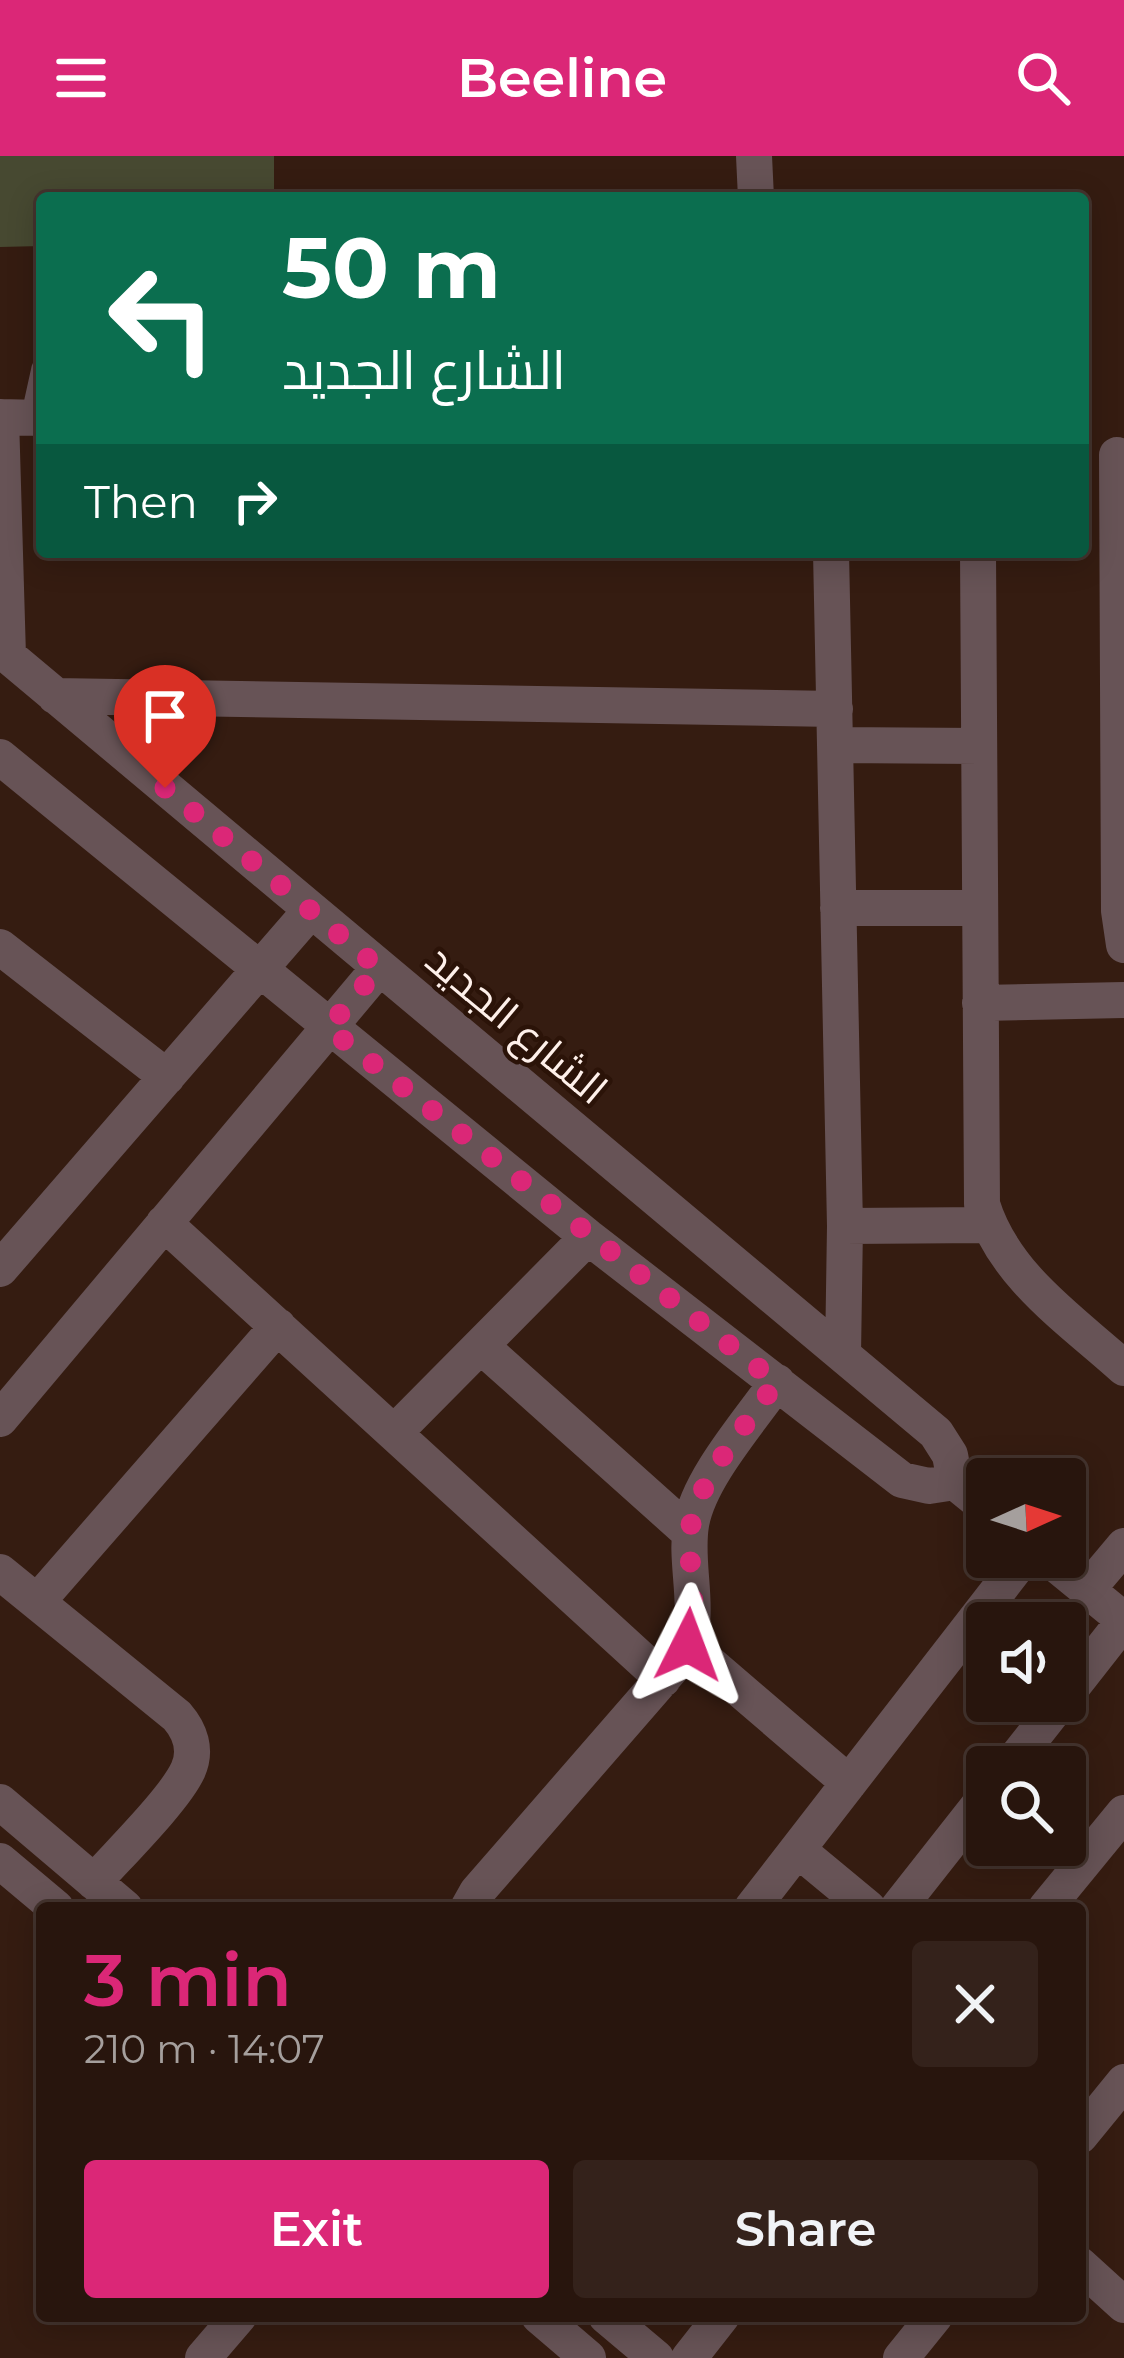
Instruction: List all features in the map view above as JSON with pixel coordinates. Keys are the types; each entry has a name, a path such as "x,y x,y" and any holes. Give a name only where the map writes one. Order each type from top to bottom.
{"street":[{"path":"754,156 756,192"},
{"path":"4,653 19,417"},
{"path":"1108,454 1119,910 1124,945"},
{"path":"831,558 845,1226 843,1354"},
{"path":"978,558 980,1184 988,1225 1009,1262 1124,1368"},
{"name":"الشارع الجديد","path":"4,653 936,1433 950,1455 955,1482 966,1491"},
{"path":"55,696 835,727 979,746"},
{"path":"0,757 588,1237 902,1480 928,1486 955,1482"},
{"path":"838,908 979,908"},
{"path":"0,1269 311,910"},
{"path":"0,947 167,1077"},
{"path":"0,1419 379,968"},
{"path":"980,1003 1124,1000"},
{"path":"164,1223 663,1679"},
{"path":"845,1226 988,1225"},
{"path":"394,1433 588,1237"},
{"path":"37,1602 278,1326"},
{"path":"481,1346 690,1533"},
{"path":"471,1902 688,1645 692,1626 690,1533 701,1492 776,1382"},
{"path":"1087,1590 1124,1546"},
{"path":"0,1572 177,1716 191,1742 192,1756 180,1782 94,1882"},
{"path":"757,1902 1008,1578"},
{"path":"1072,1578 1124,1620 1086,1669"},
{"path":"688,1645 849,1783"},
{"path":"1025,1746 1044,1722"},
{"path":"0,1802 118,1902"},
{"path":"1051,1902 1124,1813"},
{"path":"903,1902 966,1822"},
{"path":"798,1850 861,1902"},
{"path":"0,1861 49,1902"},
{"path":"1086,2125 1103,2090"},
{"path":"1086,2270 1124,2305"},
{"path":"203,2358 234,2322"},
{"path":"546,2322 588,2358"},
{"path":"613,2322 656,2358"},
{"path":"688,2358 717,2322"},
{"path":"901,2358 930,2322"}],"lane":[{"path":"19,417 36,381"}],"green space":[{"path":"0,156 274,156 274,192 36,192 36,246 0,247"}],"route":[{"path":"165,788 379,968 328,1028 776,1382 695,1505 688,1645"}]}
